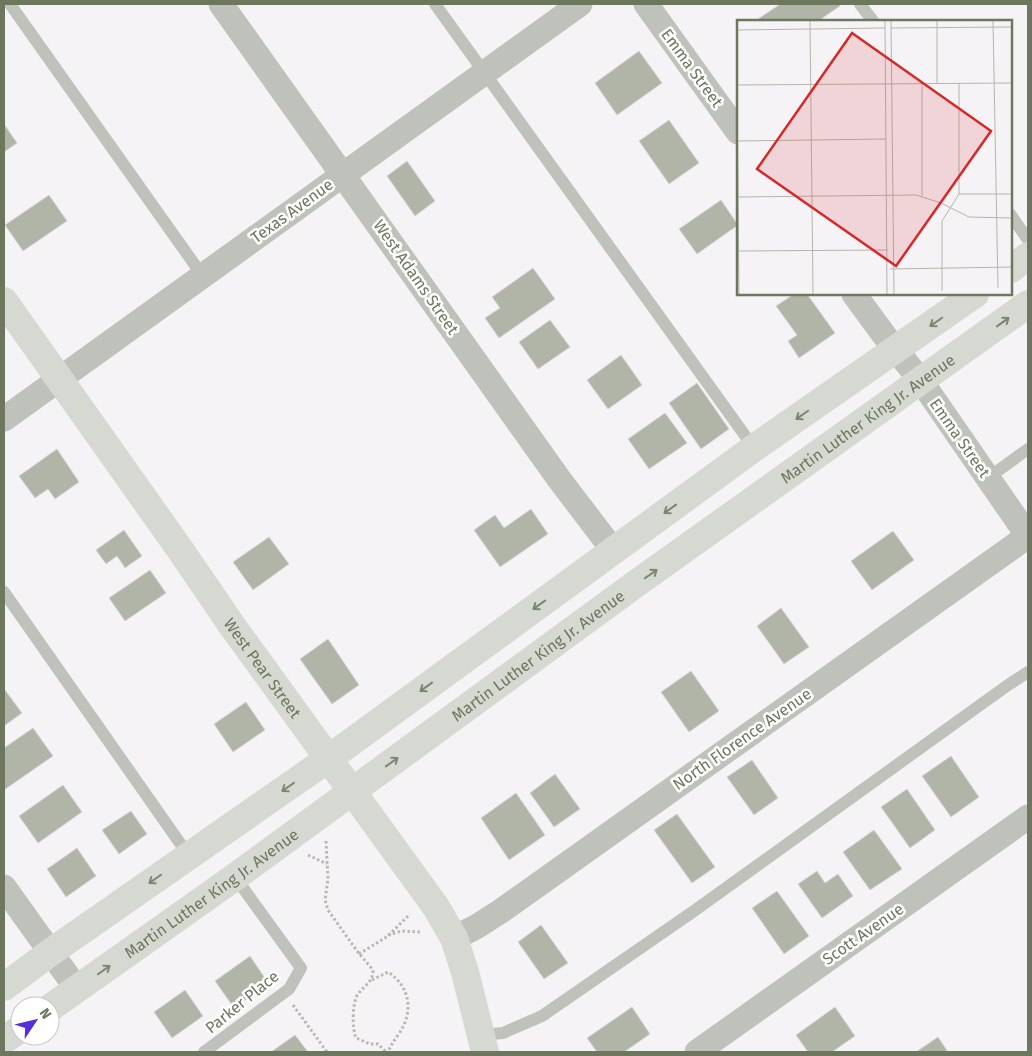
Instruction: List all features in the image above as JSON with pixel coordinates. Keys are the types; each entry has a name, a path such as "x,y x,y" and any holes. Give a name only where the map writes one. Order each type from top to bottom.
{"main road":[{"path":"1012,268 1028,256"},
{"path":"4,987 51,952 328,759 754,448 974,295"},
{"name":"West Pear Street","path":"4,301 233,627 436,906 454,938 465,972 483,1044"},
{"name":"Martin Luther King Jr. Avenue","path":"60,1001 235,877 637,583 1028,304"}],"street":[{"name":"West Adams Street","path":"221,4 560,480 614,550"},
{"name":"Texas Avenue","path":"4,418 580,4"},
{"name":"Emma Street","path":"646,4 737,131"},
{"name":"Emma Street","path":"855,295 921,381 1028,536"},
{"name":"North Florence Avenue","path":"454,938 502,911 1028,536"},
{"name":"Scott Avenue","path":"697,1052 1028,816"},
{"path":"4,887 77,989"}],"lane":[{"path":"10,4 202,275"},
{"path":"435,4 754,448"},
{"path":"860,4 872,20"},
{"path":"1012,217 1028,240"},
{"path":"988,478 1028,449"},
{"path":"4,592 189,856"},
{"path":"483,1044 542,1016 694,911 1028,672"},
{"name":"Parker Place","path":"204,1052 284,993 301,968 235,877"}],"path":[{"path":"326,836 328,879 325,900 328,910 359,954 373,970 371,980"},
{"path":"303,852 327,864"},
{"path":"388,936 410,913"},
{"path":"359,954 388,936 402,931 422,932"},
{"path":"388,972 398,978 408,1000 403,1025 387,1052 378,1044 370,1044 356,1038 353,1032 356,996 371,980 388,972"},
{"path":"284,993 327,1052"}],"building":[{"path":"838,4 840,6 819,20 756,20 779,5"},
{"path":"639,51 662,83 617,115 595,83"},
{"path":"669,120 699,163 669,184 639,141"},
{"path":"4,124 17,143 4,152"},
{"path":"407,161 435,201 415,216 387,176"},
{"path":"49,195 67,221 23,251 5,225"},
{"path":"721,200 737,224 737,226 697,254 679,229"},
{"path":"533,268 555,299 499,338 485,318 500,308 492,297"},
{"path":"792,295 808,295 835,333 799,358 788,341 797,335 776,306"},
{"path":"550,320 570,347 538,369 519,342"},
{"path":"621,355 642,385 608,409 587,380"},
{"path":"697,383 729,429 701,449 669,403"},
{"path":"665,413 687,443 649,469 628,439"},
{"path":"57,449 79,482 55,499 48,489 35,498 19,476"},
{"path":"531,509 548,534 500,567 474,530 495,515 504,528"},
{"path":"124,530 142,556 125,568 117,556 106,564 96,550"},
{"path":"893,531 914,560 872,590 851,561"},
{"path":"269,537 289,564 253,590 233,562"},
{"path":"150,570 166,593 125,621 109,598"},
{"path":"781,608 809,647 784,664 757,626"},
{"path":"328,639 359,685 332,704 300,659"},
{"path":"691,671 719,711 689,732 661,692"},
{"path":"4,691 22,713 4,726"},
{"path":"246,702 265,730 233,752 214,724"},
{"path":"33,728 53,756 4,790 4,748"},
{"path":"951,756 979,797 951,817 922,776"},
{"path":"752,760 778,798 754,815 727,777"},
{"path":"555,774 580,809 554,827 530,793"},
{"path":"63,785 82,812 38,843 19,816"},
{"path":"907,789 935,830 910,848 881,807"},
{"path":"516,793 545,835 509,860 481,818"},
{"path":"131,811 147,834 119,854 102,830"},
{"path":"677,814 715,867 692,883 654,830"},
{"path":"874,830 902,869 870,890 843,852"},
{"path":"77,848 96,876 66,897 47,869"},
{"path":"817,871 825,883 838,874 853,896 822,918 798,884"},
{"path":"777,891 809,936 784,954 752,908"},
{"path":"541,925 568,963 544,979 518,942"},
{"path":"250,956 269,984 234,1008 215,981"},
{"path":"185,990 203,1016 172,1038 154,1012"},
{"path":"632,1007 650,1034 624,1052 597,1052 587,1038"},
{"path":"835,1007 855,1036 832,1052 808,1052 796,1035"},
{"path":"295,1035 308,1052 271,1052"},
{"path":"938,1037 948,1052 916,1052"}]}
